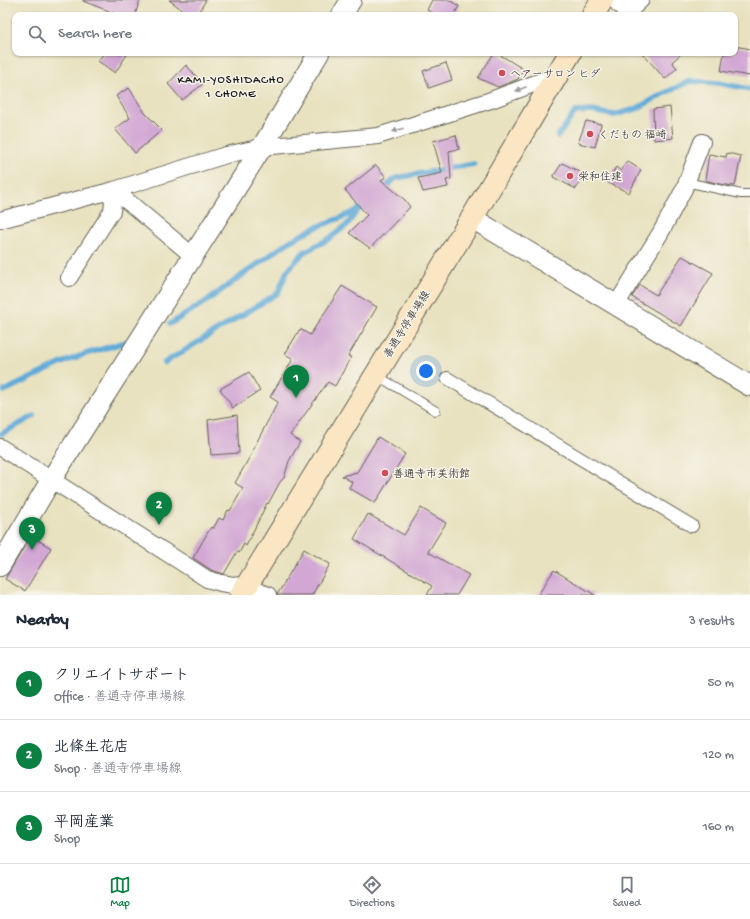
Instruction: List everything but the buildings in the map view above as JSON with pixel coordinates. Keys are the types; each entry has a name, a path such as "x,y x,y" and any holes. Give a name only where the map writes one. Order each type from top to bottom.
{"main road":[{"path":"595,12 602,0"},
{"name":"善通寺停車場線","path":"243,591 472,218 568,56"}],"street":[{"path":"344,12 351,0"},
{"path":"615,0 619,5 633,7"},
{"path":"0,566 51,480 262,147 317,56"},
{"path":"0,220 114,190 226,155 262,147 378,136 491,100 557,75"},
{"path":"616,305 661,232 684,189 702,142"},
{"path":"114,190 193,256"},
{"path":"69,278 112,211 114,190"},
{"path":"472,218 750,386"},
{"path":"447,378 692,526"},
{"path":"0,447 207,580 221,583 243,591 268,595"}],"lane":[{"path":"686,182 741,194 750,194"},
{"path":"375,375 436,411"}],"waterway":[{"path":"558,136 575,112 592,111 614,115 636,109 690,81 718,83 750,89"},
{"path":"382,190 396,178 474,164"},
{"path":"164,363 278,293 287,271 304,252 327,240 347,225 357,211 366,203"},
{"path":"170,324 205,302 290,241 317,227 356,211"},
{"path":"4,391 62,363 85,354 126,342"},
{"path":"1,434 34,416"}],"place":[{"name":"ヘアーサロン ヒダ","path":"502,73"},
{"name":"くだもの 福崎","path":"590,134"},
{"name":"栄和住建","path":"570,176"},
{"name":"クリエイトサポート","path":"296,398"},
{"name":"善通寺市美術館","path":"385,473"},
{"name":"北條生花店","path":"159,525"},
{"name":"平岡産業","path":"32,550"}],"district":[{"name":"KAMI-YOSHIDACHO 1 CHOME","path":"231,86"}]}
